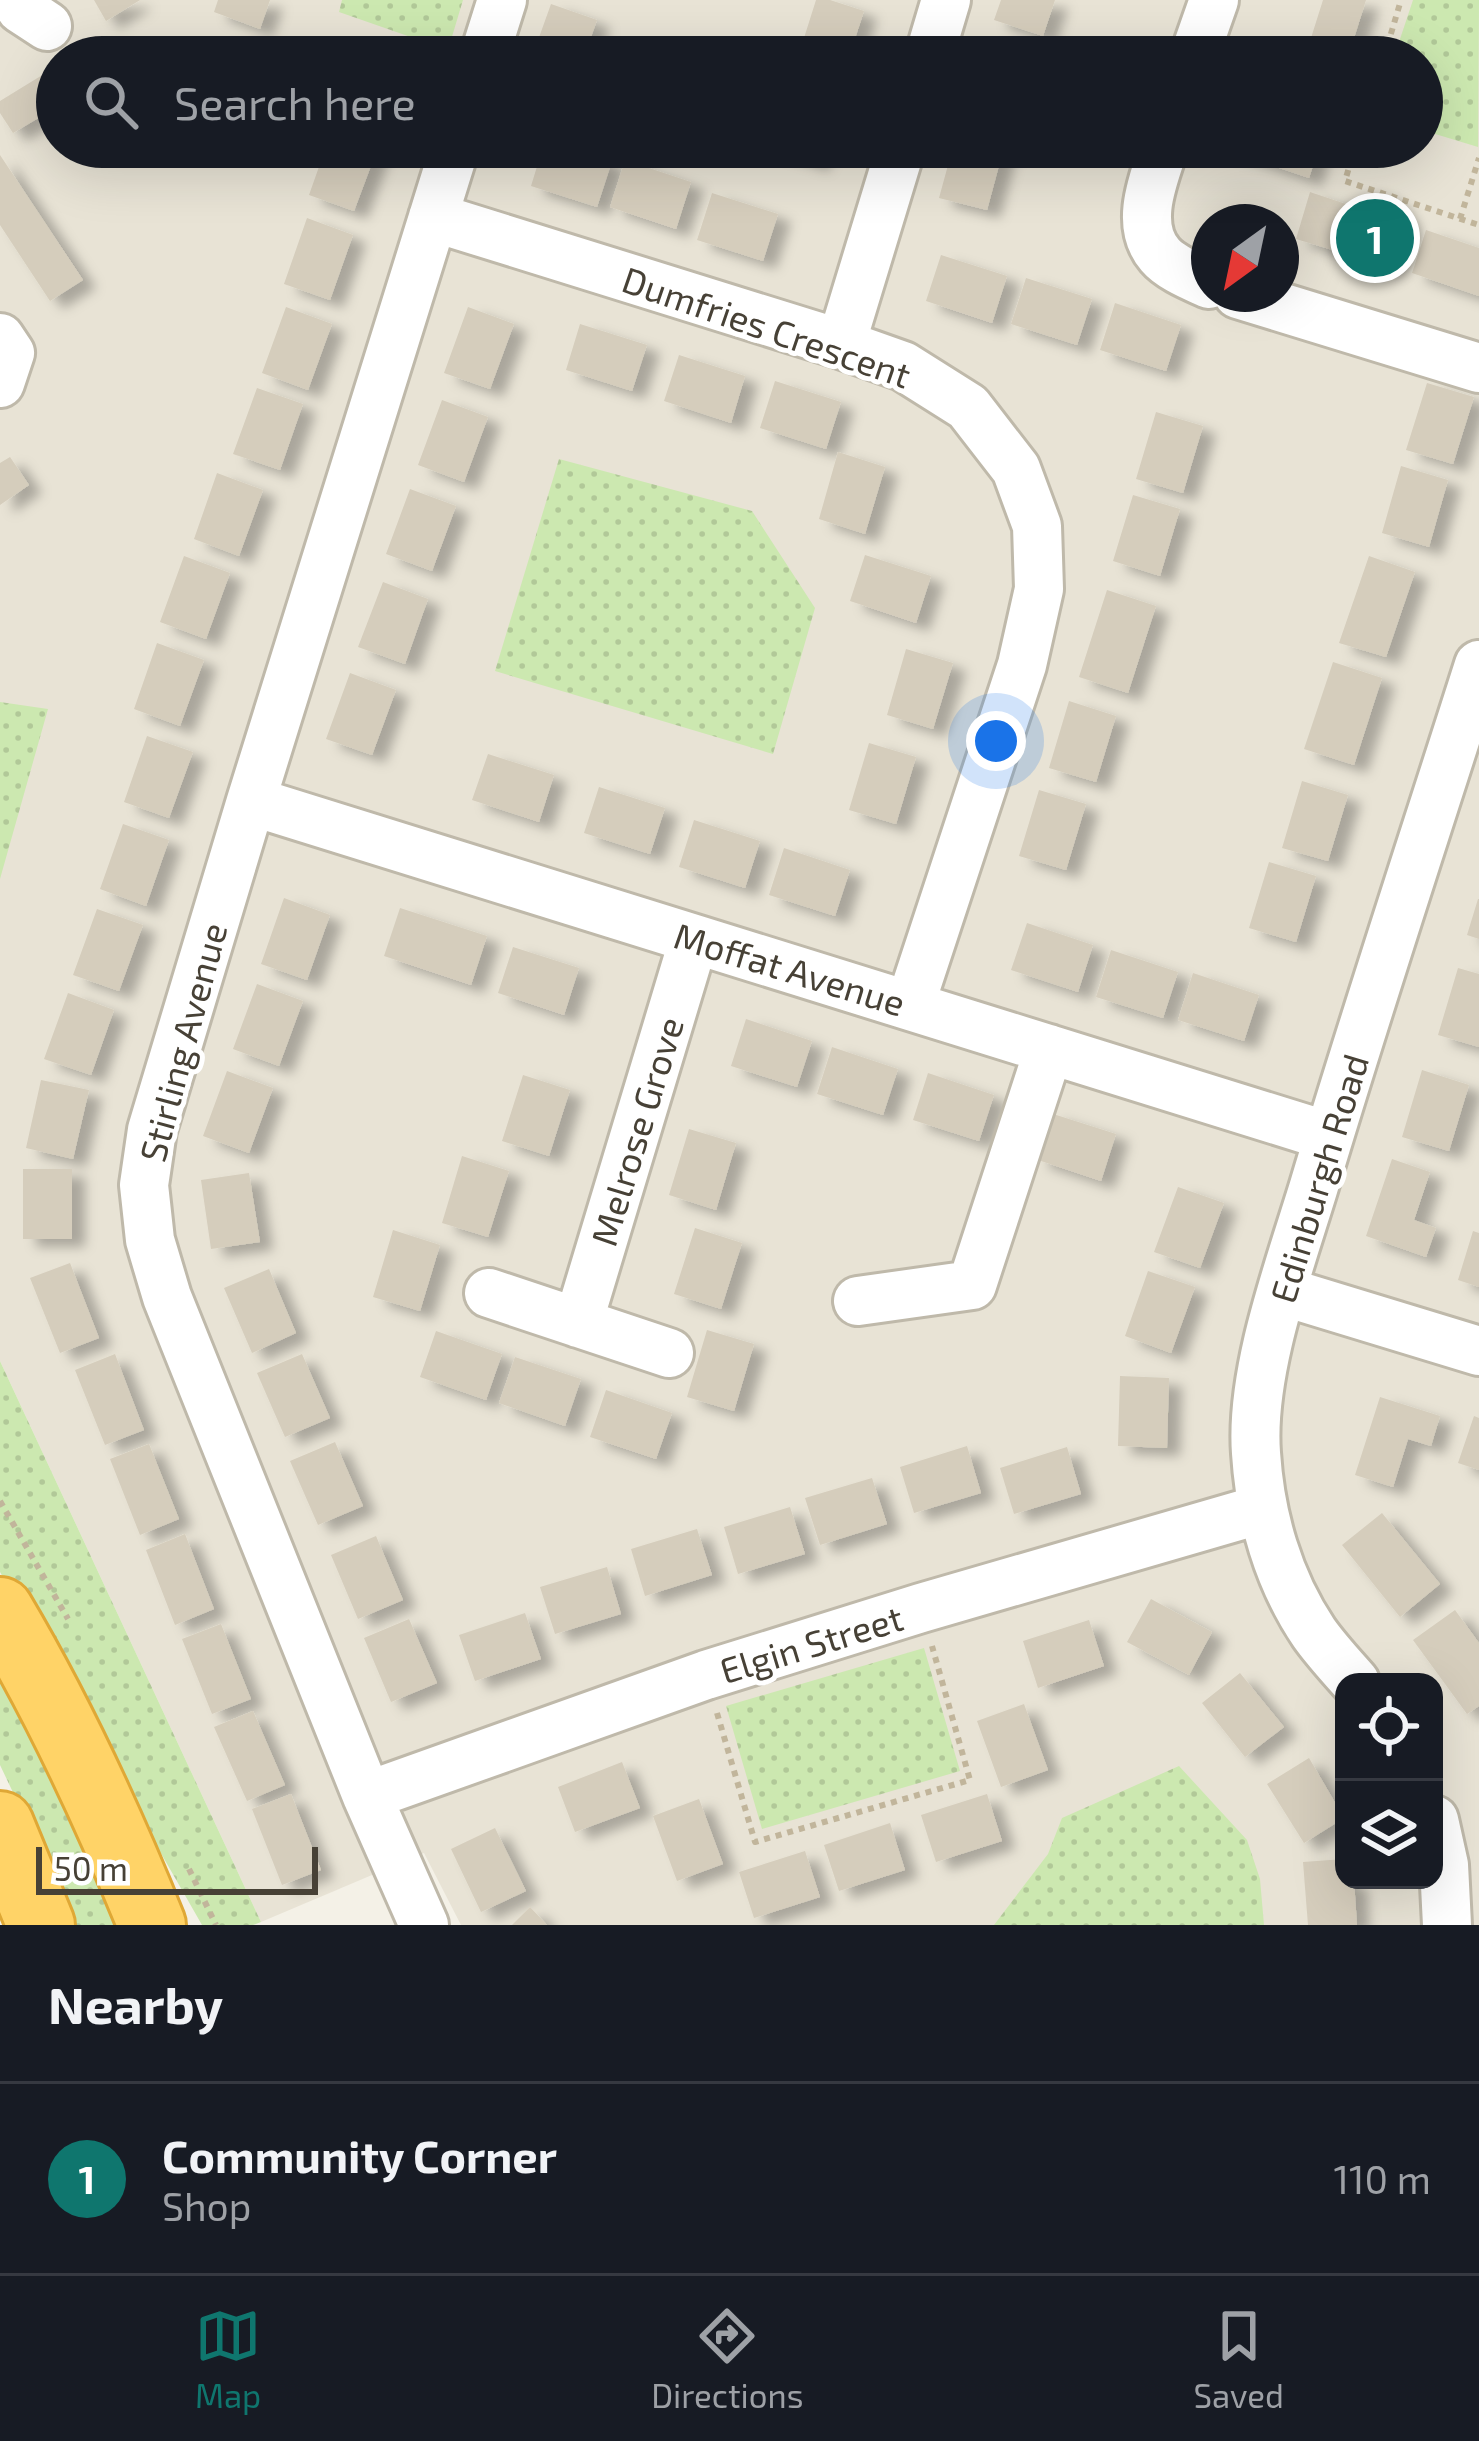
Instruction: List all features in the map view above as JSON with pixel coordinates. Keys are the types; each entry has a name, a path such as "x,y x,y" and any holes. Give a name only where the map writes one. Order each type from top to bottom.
{"highway":[{"path":"0,1611 70,1736 152,1925"},
{"path":"0,1825 41,1925"}],"street":[{"path":"491,36 502,0"},
{"path":"935,36 946,0"},
{"path":"1201,36 1214,0"},
{"name":"Stirling Avenue","path":"418,1923 167,1297 150,1240 144,1185 152,1130 448,168"},
{"path":"841,344 895,168"},
{"path":"1157,168 1146,230 1161,257 1191,274"},
{"name":"Dumfries Crescent","path":"433,218 903,366 968,407 1016,469 1036,526 1039,589 1022,664 910,1005"},
{"path":"1297,312 1479,368"},
{"path":"0,338 10,353 0,383"},
{"name":"Edinburgh Road","path":"1347,1673 1313,1632 1281,1573 1262,1509 1255,1449 1258,1388 1328,1136 1479,664"},
{"name":"Moffat Avenue","path":"251,801 1328,1136"},
{"name":"Melrose Grove","path":"578,1323 694,939"},
{"path":"859,1301 972,1285 1049,1049"},
{"path":"1282,1291 1479,1351"},
{"path":"489,1293 670,1353"},
{"name":"Elgin Street","path":"367,1796 706,1675 1262,1509"},
{"path":"1443,1860 1447,1925"}],"path":[{"path":"1391,36 1402,0"},
{"path":"1460,219 1479,158"},
{"path":"1349,168 1345,181 1479,225"},
{"path":"706,1675 755,1842 970,1780 921,1608"}],"shaded area":[{"path":"0,0 1479,0 1479,1925 461,1925 424,1853 261,1922 0,1361"}],"green space":[{"path":"342,0 463,0 452,36 408,36 339,12"},
{"path":"1413,0 1479,0 1478,147 1443,136 1443,36 1401,36"},
{"path":"559,459 752,511 815,608 773,754 495,671"},
{"path":"0,702 48,709 0,879"},
{"path":"0,1361 261,1922 202,1925 0,1572"},
{"path":"924,1648 960,1771 762,1829 726,1706"},
{"path":"0,1671 80,1837 114,1925 67,1925 38,1845 0,1765"},
{"path":"1179,1766 1247,1840 1260,1879 1264,1925 994,1925 1048,1854 1062,1818"}],"building":[{"path":"94,0 140,0 106,21"},
{"path":"218,0 270,0 260,29 214,12"},
{"path":"816,0 864,11 856,36 805,36"},
{"path":"1001,0 1055,0 1043,36 994,20"},
{"path":"1323,0 1366,0 1355,36 1312,36"},
{"path":"551,4 597,20 591,36 540,36"},
{"path":"36,79 36,119 13,133 0,113 0,101"},
{"path":"0,155 83,280 50,301 0,225"},
{"path":"319,168 370,168 354,211 309,195"},
{"path":"537,168 610,168 597,207 531,186"},
{"path":"622,168 649,168 691,182 676,229 610,207"},
{"path":"947,168 998,168 987,210 939,198"},
{"path":"1279,168 1312,168 1309,178"},
{"path":"1310,192 1403,223 1389,267 1299,240"},
{"path":"712,193 778,214 763,261 697,240"},
{"path":"307,218 353,235 330,300 284,284"},
{"path":"1426,230 1479,248 1479,296 1412,273"},
{"path":"941,255 1007,276 992,323 926,301"},
{"path":"1026,278 1092,299 1077,345 1011,324"},
{"path":"1115,303 1181,325 1166,371 1100,350"},
{"path":"286,307 332,324 308,390 262,373"},
{"path":"468,307 514,324 490,389 444,373"},
{"path":"580,324 647,345 632,391 566,370"},
{"path":"679,355 745,376 731,423 664,401"},
{"path":"775,381 841,402 826,449 760,428"},
{"path":"1427,383 1474,397 1453,464 1406,450"},
{"path":"257,388 303,404 280,470 233,454"},
{"path":"442,400 488,417 464,482 418,465"},
{"path":"1156,412 1203,426 1183,493 1136,479"},
{"path":"838,452 885,467 865,534 819,519"},
{"path":"10,457 29,485 0,505 0,463"},
{"path":"1401,466 1448,480 1429,547 1382,533"},
{"path":"217,473 263,490 239,556 194,539"},
{"path":"410,489 456,506 432,571 386,554"},
{"path":"1133,495 1180,509 1160,576 1113,561"},
{"path":"865,555 931,576 916,623 850,601"},
{"path":"184,556 230,573 206,639 160,622"},
{"path":"1369,556 1415,572 1386,657 1339,643"},
{"path":"383,582 428,599 405,664 358,647"},
{"path":"1107,590 1156,606 1128,693 1079,677"},
{"path":"157,643 204,660 180,726 134,709"},
{"path":"906,649 953,663 933,729 887,715"},
{"path":"1333,662 1382,678 1354,765 1304,749"},
{"path":"350,673 396,690 372,755 326,739"},
{"path":"1069,701 1116,716 1096,782 1049,768"},
{"path":"147,736 193,752 169,818 124,802"},
{"path":"869,743 916,757 896,824 849,810"},
{"path":"488,754 554,775 539,822 472,800"},
{"path":"1302,781 1348,795 1328,861 1282,848"},
{"path":"599,787 665,808 650,854 584,833"},
{"path":"1039,790 1086,804 1066,870 1019,856"},
{"path":"694,820 760,841 745,888 679,867"},
{"path":"123,824 169,840 146,906 100,889"},
{"path":"784,848 850,870 835,916 769,895"},
{"path":"1269,862 1316,876 1296,942 1249,928"},
{"path":"284,898 330,915 307,980 261,964"},
{"path":"1479,899 1479,939 1467,935"},
{"path":"400,908 487,936 471,985 384,956"},
{"path":"97,909 143,925 119,991 73,975"},
{"path":"1027,923 1093,945 1078,992 1011,970"},
{"path":"513,947 579,968 564,1015 498,993"},
{"path":"1111,950 1178,972 1163,1018 1096,997"},
{"path":"1458,968 1479,974 1479,1047 1438,1035"},
{"path":"1193,973 1259,995 1244,1041 1178,1020"},
{"path":"257,984 303,1001 279,1066 233,1049"},
{"path":"68,993 114,1010 91,1075 44,1059"},
{"path":"746,1019 812,1041 797,1087 731,1066"},
{"path":"832,1047 898,1069 883,1115 817,1094"},
{"path":"1422,1070 1469,1085 1449,1151 1402,1137"},
{"path":"227,1071 273,1088 249,1153 203,1136"},
{"path":"928,1073 994,1095 979,1141 913,1120"},
{"path":"523,1075 570,1090 549,1156 502,1141"},
{"path":"41,1080 89,1090 73,1159 26,1148"},
{"path":"1050,1113 1116,1134 1101,1181 1035,1159"},
{"path":"689,1129 736,1143 716,1210 669,1195"},
{"path":"462,1156 509,1171 488,1237 442,1223"},
{"path":"1392,1159 1430,1172 1414,1220 1436,1228 1426,1257 1366,1236"},
{"path":"23,1169 72,1169 72,1239 23,1239"},
{"path":"249,1173 260,1242 211,1249 201,1180"},
{"path":"1178,1187 1224,1203 1200,1268 1154,1252"},
{"path":"695,1228 742,1243 721,1309 674,1294"},
{"path":"393,1230 440,1245 420,1311 373,1297"},
{"path":"1473,1231 1479,1233 1479,1287 1458,1280"},
{"path":"70,1263 99,1338 60,1353 30,1278"},
{"path":"269,1269 296,1333 252,1353 224,1288"},
{"path":"1148,1271 1195,1287 1171,1353 1125,1336"},
{"path":"707,1330 754,1344 734,1411 687,1397"},
{"path":"436,1331 502,1354 486,1400 420,1377"},
{"path":"115,1354 144,1430 105,1445 75,1370"},
{"path":"302,1354 330,1418 285,1437 257,1373"},
{"path":"515,1357 581,1379 565,1426 499,1403"},
{"path":"1120,1376 1169,1378 1167,1448 1118,1446"},
{"path":"606,1390 672,1413 656,1459 590,1437"},
{"path":"1380,1397 1440,1416 1431,1446 1408,1439 1393,1487 1355,1475"},
{"path":"1474,1416 1479,1418 1479,1470 1458,1463"},
{"path":"335,1442 363,1506 318,1525 290,1461"},
{"path":"149,1444 179,1519 140,1535 110,1459"},
{"path":"967,1446 981,1493 914,1513 900,1467"},
{"path":"1067,1447 1081,1494 1014,1514 1000,1468"},
{"path":"872,1478 887,1524 820,1545 805,1498"},
{"path":"790,1507 805,1554 738,1574 724,1527"},
{"path":"1382,1513 1440,1584 1400,1617 1342,1545"},
{"path":"697,1529 712,1575 645,1596 631,1549"},
{"path":"185,1534 214,1609 175,1625 146,1550"},
{"path":"376,1536 403,1600 358,1619 331,1555"},
{"path":"607,1567 621,1614 555,1634 540,1587"},
{"path":"1151,1599 1212,1632 1189,1675 1127,1642"},
{"path":"1455,1610 1479,1643 1479,1706 1467,1714 1443,1681 1443,1673 1437,1673 1413,1640"},
{"path":"525,1613 541,1659 475,1681 459,1635"},
{"path":"409,1619 437,1683 391,1702 364,1638"},
{"path":"1089,1620 1104,1666 1038,1688 1023,1641"},
{"path":"221,1624 251,1699 212,1714 182,1639"},
{"path":"1240,1673 1284,1727 1245,1757 1202,1703"},
{"path":"1024,1704 1048,1770 1001,1787 977,1721"},
{"path":"253,1711 285,1785 247,1801 214,1727"},
{"path":"1309,1758 1335,1803 1335,1824 1304,1843 1267,1784"},
{"path":"622,1762 640,1808 575,1832 558,1787"},
{"path":"291,1794 321,1870 282,1885 252,1809"},
{"path":"987,1794 1002,1841 936,1862 921,1815"},
{"path":"699,1799 723,1864 677,1881 653,1816"},
{"path":"890,1823 905,1870 839,1891 824,1845"},
{"path":"495,1828 526,1891 481,1912 451,1849"},
{"path":"805,1851 820,1897 754,1918 739,1872"},
{"path":"1335,1860 1335,1889 1355,1889 1357,1925 1308,1925 1303,1862"},
{"path":"530,1907 547,1925 512,1925"}],"place":[{"name":"Community Corner","path":"1375,238"}]}
